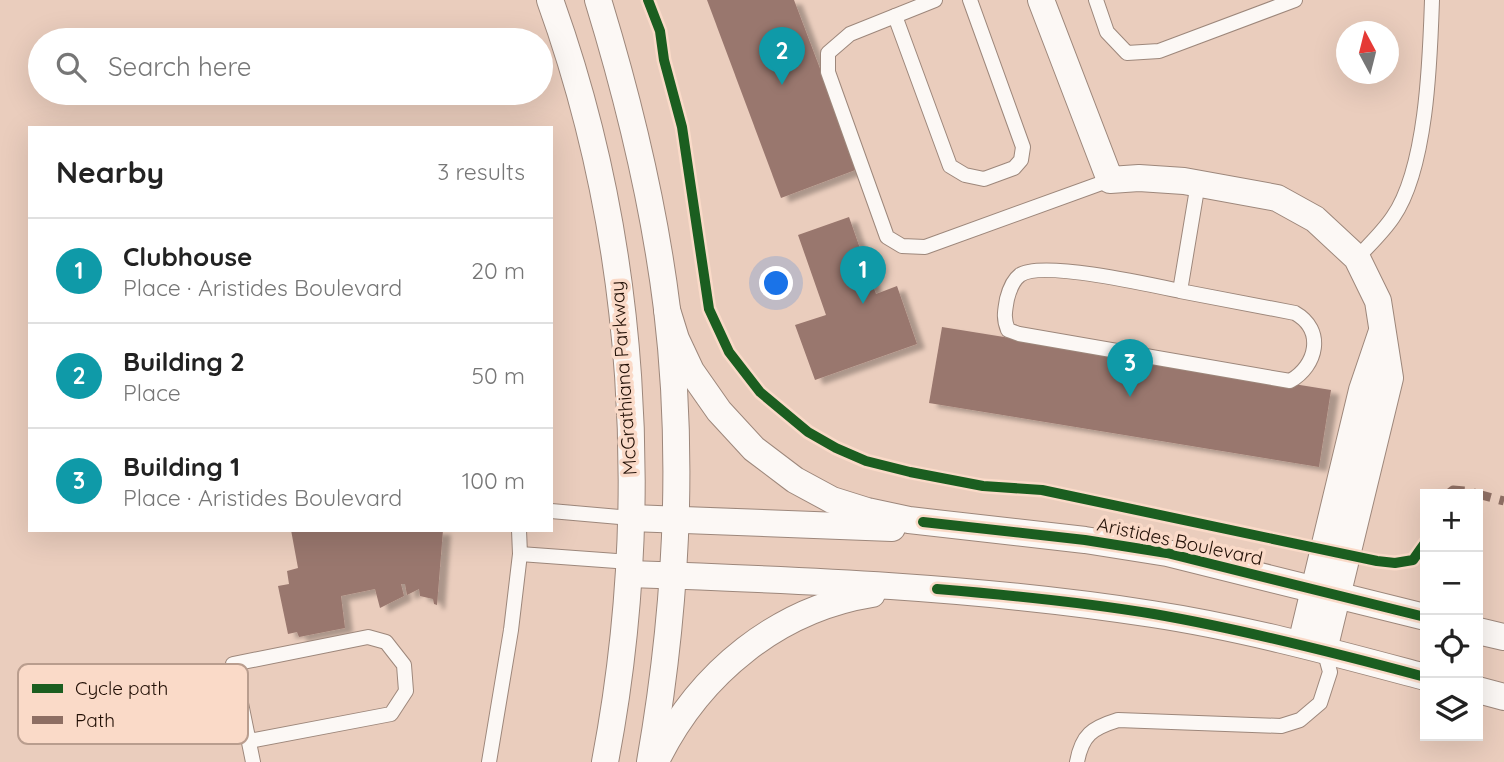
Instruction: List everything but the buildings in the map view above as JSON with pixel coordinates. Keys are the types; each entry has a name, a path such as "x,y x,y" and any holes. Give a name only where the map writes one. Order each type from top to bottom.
{"street":[{"name":"McGrathiana Parkway","path":"550,0 565,41 587,119 609,223 624,336 630,422 630,568 619,678 605,762"},
{"path":"598,0 641,159 667,310 676,436 673,576 662,692 650,762"},
{"path":"1041,0 1110,180 1139,178 1198,183 1277,198 1315,219 1357,258 1378,301 1390,378 1312,647"},
{"name":"Aristides Boulevard","path":"667,310 691,371 719,411 754,449 795,480 832,500 909,520 1085,540 1167,553 1420,616"},
{"name":"Aristides Boulevard","path":"631,518 1013,533"},
{"path":"630,568 673,576 937,589 1042,598 1154,614 1312,647 1420,676"},
{"path":"656,762 669,735 724,667 780,625 819,607 854,597 888,591 937,589"},
{"path":"1483,632 1504,637"},
{"path":"1483,691 1504,697"}],"lane":[{"path":"935,0 850,34 828,53 828,72 887,237 902,246 925,247 1110,180"},
{"path":"895,16 950,166 965,176 984,179 1014,168 1021,160 1023,147 970,0"},
{"path":"1097,0 1107,32 1128,53 1159,51 1295,0"},
{"path":"1357,258 1394,216 1410,181 1429,76 1432,0"},
{"path":"1180,291 1198,183"},
{"path":"1034,271 1111,277 1180,291 1295,313 1308,320 1315,335 1308,366 1300,376 1290,381 1019,334 1008,330 1003,319 1010,288 1020,275 1034,271"},
{"path":"553,511 631,518"},
{"path":"489,762 509,643 520,554 519,532"},
{"path":"520,554 630,568"},
{"path":"233,664 368,637 386,642 404,665 406,691 391,714 249,741"},
{"path":"1077,762 1081,742 1099,726 1118,720 1281,726 1300,720 1320,703 1330,672 1312,647"},
{"path":"248,736 253,762"}],"marked path":[{"path":"1483,495 1504,501"}],"cycle path":[{"path":"648,0 660,31 664,60 682,127 709,309 729,352 760,392 808,432 866,461 910,472 983,486 1042,490 1377,561 1395,563 1413,560 1420,550"},
{"path":"923,522 1085,540 1167,553 1420,616"},
{"path":"937,589 1046,599 1154,614 1291,642 1420,676"}],"place":[{"name":"Building 2","path":"782,85"},
{"name":"Clubhouse","path":"863,304"},
{"name":"Building 1","path":"1130,397"}]}
